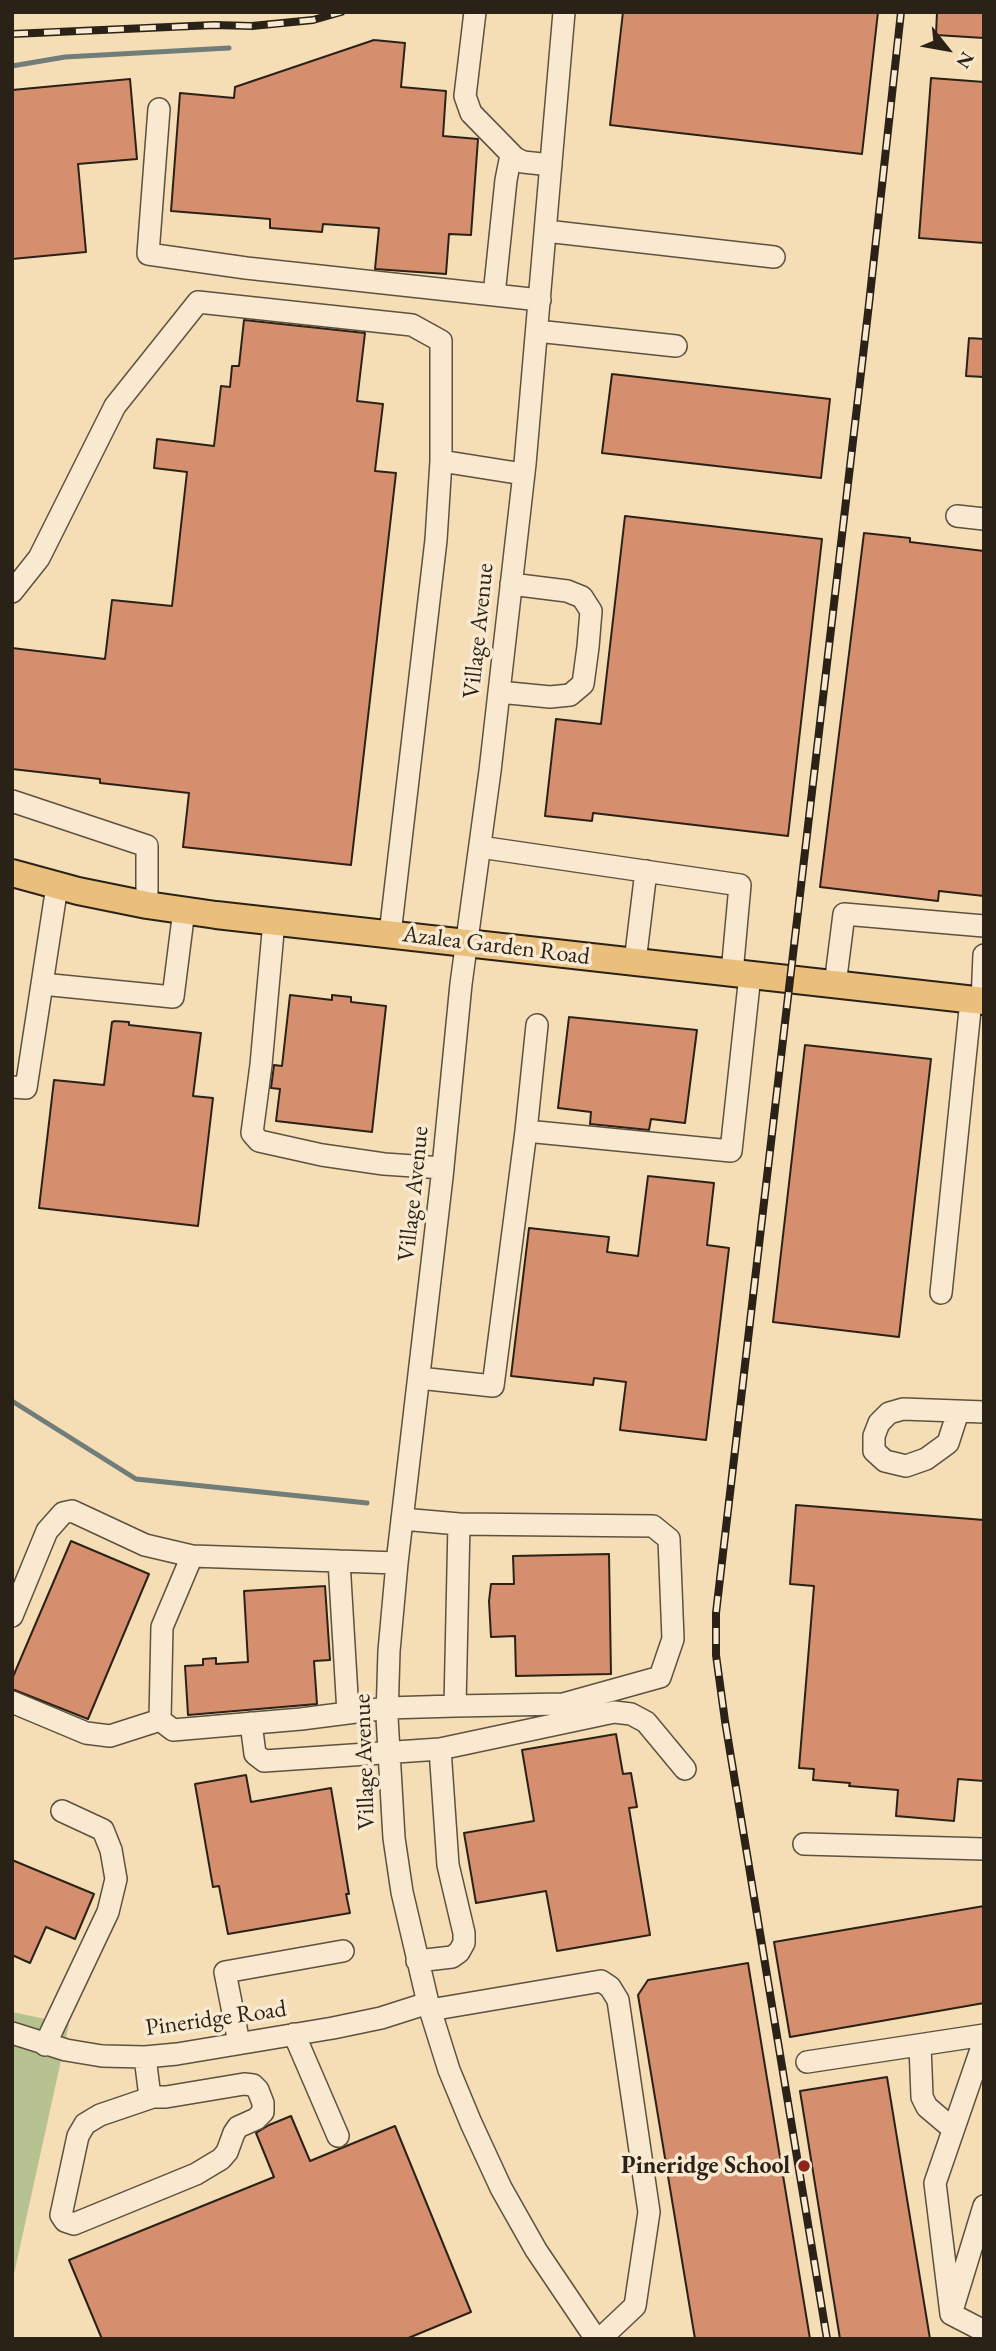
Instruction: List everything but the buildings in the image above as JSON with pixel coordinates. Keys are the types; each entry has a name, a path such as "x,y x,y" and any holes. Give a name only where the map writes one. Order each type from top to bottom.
{"main road":[{"name":"Azalea Garden Road","path":"12,873 57,886 184,910 979,1001"}],"street":[{"path":"475,12 465,96 471,113 511,155 523,162 551,165"},
{"name":"Village Avenue","path":"564,12 523,474 397,1563 387,1708 394,1838 402,1892 429,2007 466,2113 501,2188 536,2250 598,2339"},
{"path":"159,109 148,254 246,268 540,300"},
{"path":"494,295 511,155"},
{"path":"546,231 774,257"},
{"path":"12,592 39,558 115,406 198,302 412,325 441,341 441,461 436,540 390,934"},
{"path":"537,331 676,346"},
{"path":"441,461 523,474"},
{"path":"957,516 984,519"},
{"path":"499,692 550,697 570,695 583,684 589,647 592,611 582,597 567,591 511,584"},
{"path":"12,801 147,846 147,905"},
{"path":"480,847 740,885 741,974 731,1152 526,1131"},
{"path":"635,962 646,872"},
{"path":"12,1087 26,1088 57,886"},
{"path":"42,984 173,998 184,910"},
{"path":"835,985 844,914 984,926"},
{"path":"274,921 252,1133 259,1141 323,1156 443,1168"},
{"path":"941,1293 984,955"},
{"path":"419,1378 493,1386 537,1025"},
{"path":"958,1412 984,1412"},
{"path":"12,1616 47,1531 63,1513 72,1511 145,1545 192,1556 397,1563"},
{"path":"160,1720 173,1730 387,1708 563,1704 660,1677 673,1639 669,1539 653,1527 459,1524 402,1519"},
{"path":"455,1706 459,1524"},
{"path":"160,1720 162,1627 192,1556"},
{"path":"339,1561 348,1713"},
{"path":"12,1702 86,1733 110,1736 160,1720"},
{"path":"251,1723 256,1754 264,1762 440,1749 614,1712 631,1714 646,1722 685,1769"},
{"path":"417,1961 452,1957 464,1943 448,1866 440,1749"},
{"path":"45,2045 107,1912 116,1879 111,1850 103,1830 62,1811"},
{"path":"804,1844 984,1849"},
{"path":"239,2043 225,1972 343,1951"},
{"name":"Pineridge Road","path":"12,2033 45,2045 102,2056 145,2057 294,2034 429,2007 601,1981 610,1987 618,2000 649,2212 635,2306 598,2339"},
{"path":"294,2034 338,2136"},
{"path":"807,2062 984,2035"},
{"path":"951,2314 935,2183 984,2041"},
{"path":"920,2045 922,2097 927,2108 953,2129"},
{"path":"145,2057 149,2090 153,2097"},
{"path":"253,2085 263,2103 263,2112 257,2119 238,2127 221,2159 196,2174 74,2224 65,2221 61,2215 78,2136 85,2124 100,2115 153,2097 253,2085"},
{"path":"951,2314 984,2206"},
{"path":"951,2314 984,2331"}],"green space":[{"path":"12,2012 69,2024 12,2283"}],"waterway":[{"path":"12,66 65,57 229,48"},
{"path":"12,1401 136,1479 367,1503"}],"railway":[{"path":"12,34 214,25 252,26 313,20 341,12"},
{"path":"827,2339 725,1721 716,1655 716,1613 901,12"}],"place":[{"name":"Pineridge School","path":"804,2166"}]}
